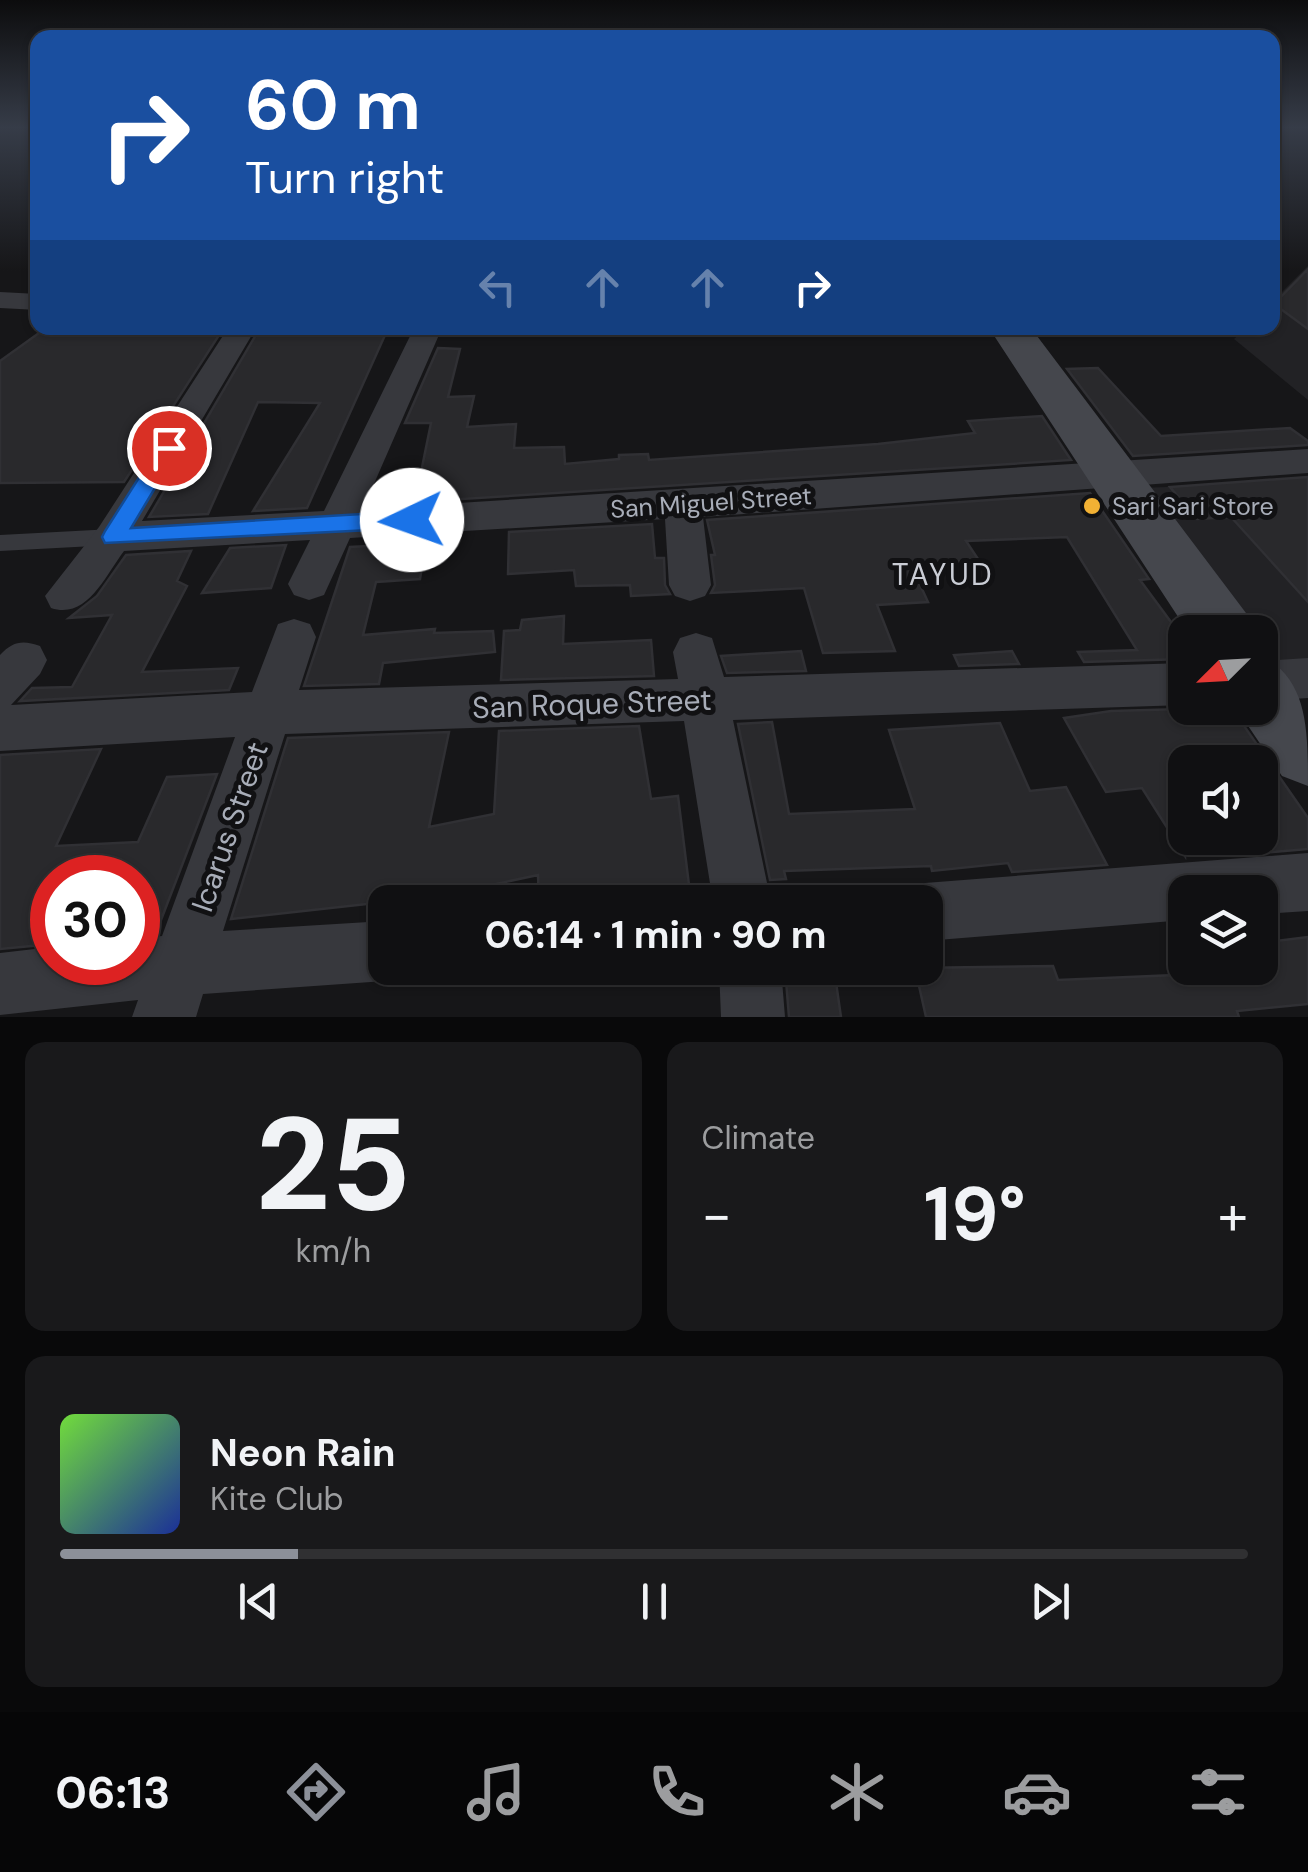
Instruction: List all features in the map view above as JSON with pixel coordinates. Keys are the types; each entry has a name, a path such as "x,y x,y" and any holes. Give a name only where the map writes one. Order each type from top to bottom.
{"main road":[{"path":"1015,335 1212,615"},
{"path":"1278,709 1308,752"}],"street":[{"path":"0,300 30,302"},
{"path":"66,596 114,537 238,335"},
{"path":"309,584 425,335"},
{"name":"San Miguel Street","path":"114,537 683,506 1112,472 1308,461"},
{"path":"683,506 690,585"},
{"name":"Icarus Street","path":"173,991 294,637"},
{"path":"700,676 739,885"},
{"name":"San Roque Street","path":"0,728 269,713 700,676 1168,684"},
{"path":"1278,681 1308,678"},
{"path":"943,911 1308,882"},
{"path":"0,984 173,991 368,954"},
{"path":"751,985 753,1017"}],"lane":[{"path":"0,543 114,537"}],"shaded area":[{"path":"1308,266 1308,400 1234,339 1238,335 1280,335 1280,294"},
{"path":"1308,482 1308,664 1278,665 1278,615 1229,615 1139,488"}],"building":[{"path":"1308,269 1308,329 1280,308 1280,298"},
{"path":"36,335 219,335 124,482 0,483 0,361"},
{"path":"256,335 385,335 307,508 253,511 320,403 258,402 208,514 149,517"},
{"path":"438,348 460,349 448,397 474,396 467,427 516,424 514,448 564,447 565,464 619,459 619,455 648,454 649,460 878,444 975,433 968,421 1042,416 1071,460 415,502 431,423 405,423"},
{"path":"1098,368 1161,436 1290,428 1308,445 1133,456 1067,369"},
{"path":"1308,477 1308,602 1231,517 1197,519 1170,487"},
{"path":"1090,493 1149,579 1140,580 1168,618 1168,660 1084,662 1078,652 1137,650 1067,537 966,541 978,559 912,567 928,602 877,605 895,651 823,653 804,588 711,593 715,585 711,555 715,555 707,520"},
{"path":"652,524 655,558 664,558 665,585 670,594 631,596 630,585 576,586 574,570 508,574 509,532"},
{"path":"426,543 420,579 376,582 363,635 435,629 434,633 493,631 495,652 383,663 379,684 304,686 350,547"},
{"path":"286,545 271,588 202,593 230,548"},
{"path":"191,551 177,581 187,586 142,672 238,668 229,690 20,701 32,688 72,687 112,615 69,618 97,596 126,555"},
{"path":"564,616 563,644 651,640 654,676 501,680 504,631 520,630 522,620"},
{"path":"801,651 806,671 727,673 721,656"},
{"path":"1012,651 1019,664 959,666 954,655"},
{"path":"1168,709 1168,725 1243,725 1257,745 1168,745 1168,829 1142,788 1106,792 1064,718 1111,711"},
{"path":"772,722 789,814 915,809 889,730 1000,723 1030,791 1066,787 1107,865 1012,872 1008,863 932,871 931,866 784,871 786,879 770,880 738,724"},
{"path":"639,726 651,799 678,796 689,885 538,885 538,875 491,885 368,885 368,904 231,919 288,738 449,732 429,827 494,814 499,731"},
{"path":"101,749 56,846 138,842 167,777 217,774 160,923 160,855 30,855 30,946 0,949 0,755"},
{"path":"1278,775 1308,818 1308,849 1278,852"},
{"path":"1308,937 1308,1004 1237,1011 1239,1017 926,1017 919,985 943,985 943,968 1053,966 1058,980 1168,975 1168,985 1278,985 1278,941"},
{"path":"786,985 836,985 841,1017 789,1017"}],"place":[{"name":"Sari Sari Store","path":"1092,506"}],"district":[{"name":"TAYUD","path":"943,575"}],"route":[{"path":"169,448 114,537 412,520"}]}
